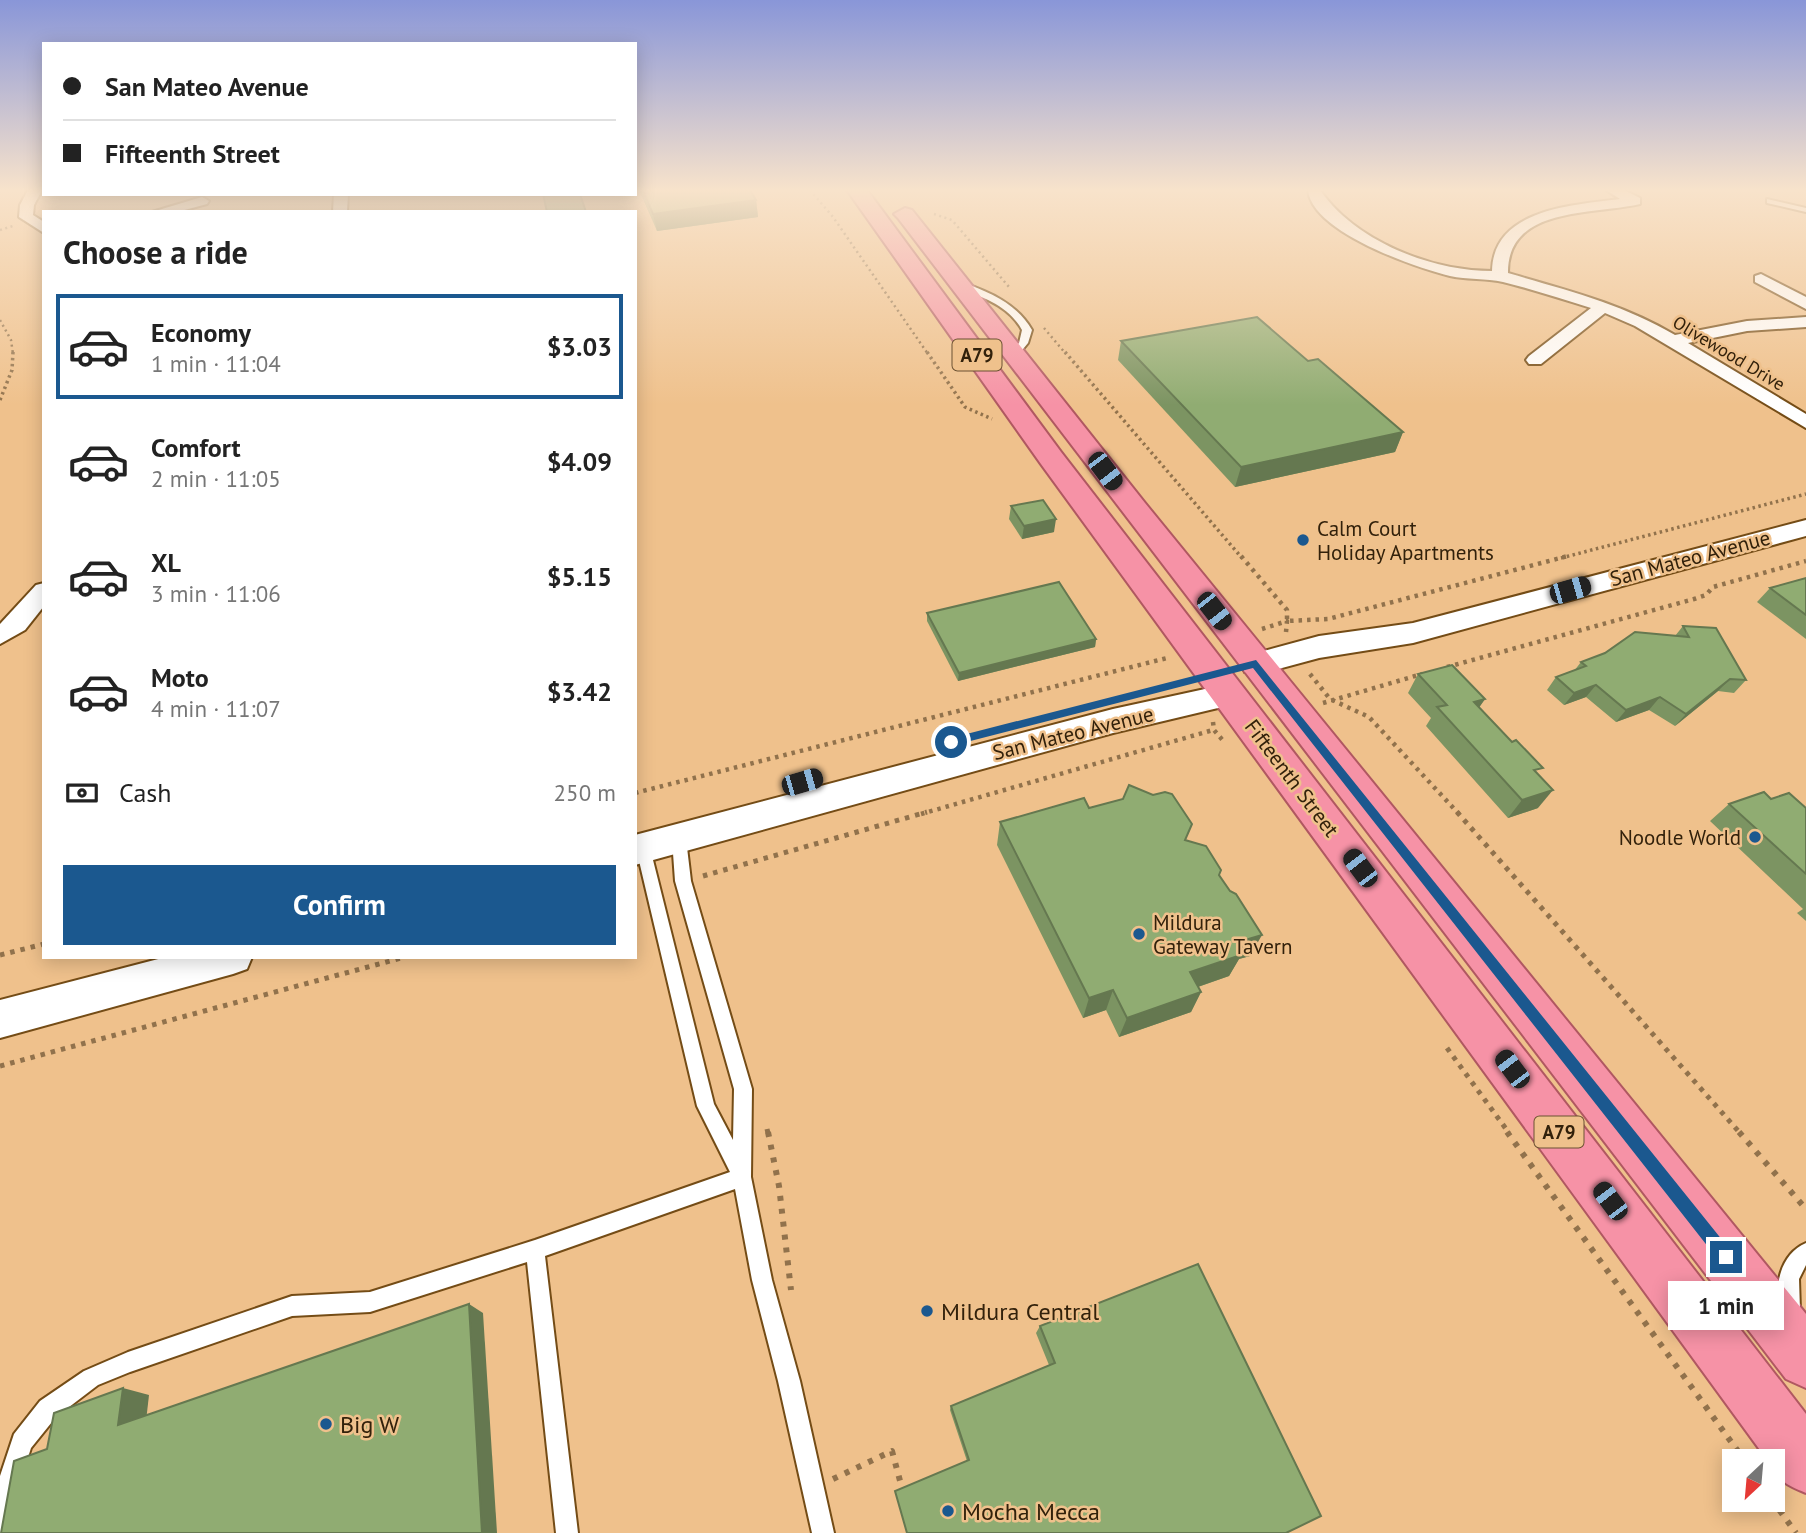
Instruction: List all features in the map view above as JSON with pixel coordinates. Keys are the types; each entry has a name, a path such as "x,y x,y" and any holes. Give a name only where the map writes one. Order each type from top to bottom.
{"highway":[{"name":"Fifteenth Street","path":"909,262 1216,692 1806,1464"},
{"name":"Fifteenth Street","path":"943,262 1090,452 1216,692 1799,1350"},
{"path":"1051,458 1090,452"}],"street":[{"path":"1421,262 1464,276 1500,276 1499,262"},
{"name":"Olivewood Drive","path":"1500,276 1602,306 1641,322 1806,422"},
{"path":"1761,279 1806,304"},
{"path":"1535,360 1602,306"},
{"path":"1672,341 1747,326 1806,322"},
{"name":"San Mateo Avenue","path":"638,843 678,839 1216,692 1334,664 1412,633 1806,528"},
{"path":"8,630 42,592"},
{"path":"8,630 42,628"},
{"name":"San Mateo Avenue","path":"638,843 928,748 1216,692"},
{"path":"0,996 144,959"},
{"path":"0,1019 225,959"}],"lane":[{"path":"678,839 683,881 743,1090 742,1177 762,1280 789,1381 823,1533"},
{"path":"638,843 706,1105 742,1177"},
{"path":"1,1533 11,1476 22,1442 48,1409 91,1378 140,1358 292,1306 370,1302 535,1250 742,1177"},
{"path":"535,1250 567,1533"},
{"path":"1799,1350 1788,1290 1791,1270 1797,1258 1806,1253"}],"path":[{"path":"864,262 965,407 1001,423"},
{"path":"988,262 1014,292"},
{"path":"0,320 14,350 14,366 0,400"},
{"path":"1040,323 1287,610 1287,621 1328,619 1806,494"},
{"path":"1806,561 1713,587 1706,595 1694,599 1330,699 1369,717 1428,784 1477,831 1806,1209"},
{"path":"637,793 1216,692"},
{"path":"683,881 704,876 1216,692"},
{"path":"704,876 707,888"},
{"path":"0,955 42,944"},
{"path":"0,1066 398,959"},
{"path":"1446,1046 1736,1449"},
{"path":"764,1118 779,1186 792,1297"},
{"path":"829,1466 832,1479 892,1451 904,1498"},
{"path":"1781,1512 1796,1533"}],"building":[{"path":"1257,317 1308,361 1318,359 1403,432 1241,467 1121,341"},
{"path":"1043,500 1056,519 1024,526 1011,506"},
{"path":"1806,578 1806,615 1770,588"},
{"path":"1059,582 1096,639 959,673 927,613"},
{"path":"1683,626 1716,628 1746,680 1730,679 1686,714 1660,697 1626,710 1596,685 1574,693 1556,677 1586,666 1581,662 1605,653 1635,632 1689,637"},
{"path":"1452,665 1485,699 1474,702 1512,742 1516,740 1543,768 1534,770 1553,790 1522,800 1437,707 1447,705 1418,674"},
{"name":"Mildura Gateway Tavern","path":"1129,785 1153,795 1165,792 1172,794 1192,824 1185,840 1206,846 1221,870 1219,875 1230,891 1236,894 1262,935 1245,940 1241,955 1190,972 1201,992 1127,1018 1113,990 1089,998 1000,822 1084,798 1089,808 1123,799"},
{"path":"1764,792 1771,799 1789,793 1806,808 1806,874 1729,804"},
{"path":"1198,1264 1321,1516 1286,1533 907,1533 895,1491 969,1460 951,1406 1055,1363 1040,1326"},
{"name":"Big W","path":"469,1304 482,1533 1,1533 14,1461 47,1449 54,1413 123,1388 118,1425"}],"place":[{"name":"Calm Court Holiday Apartments","path":"1303,540"},
{"name":"Noodle World","path":"1755,837"},
{"name":"Mildura Gateway Tavern","path":"1139,934"},
{"name":"Mildura Central","path":"927,1311"},
{"name":"Big W","path":"326,1424"},
{"name":"Mocha Mecca","path":"948,1511"}],"route":[{"path":"951,742 1256,664 1726,1257"}]}
